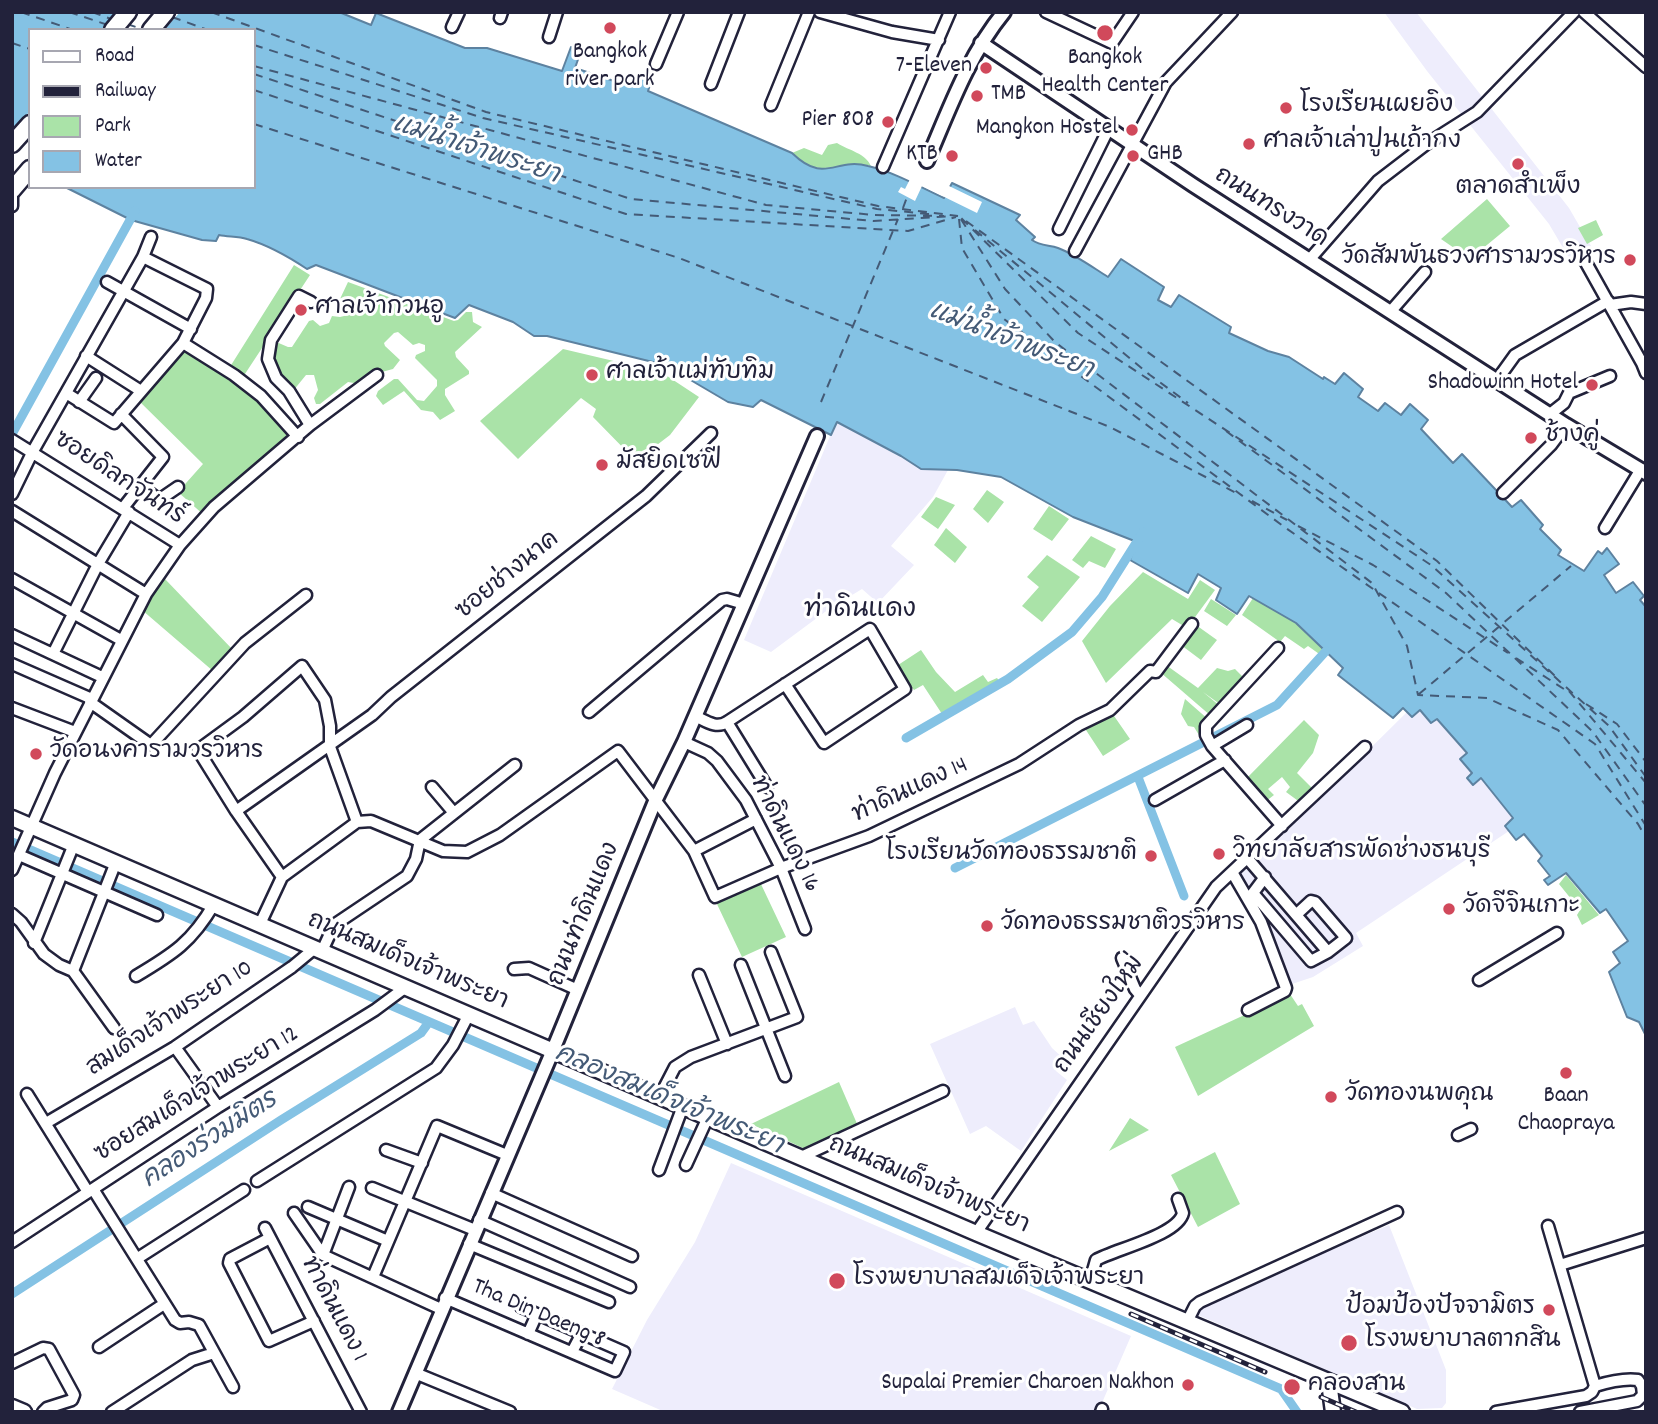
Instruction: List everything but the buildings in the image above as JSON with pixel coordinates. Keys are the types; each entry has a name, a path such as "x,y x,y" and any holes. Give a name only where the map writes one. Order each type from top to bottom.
{"main road":[{"path":"115,28 128,12"},
{"path":"153,28 166,12"},
{"path":"12,144 28,126"},
{"path":"12,191 28,171"},
{"name":"ถนนสมเด็จเจ้าพระยา","path":"12,818 33,827 71,850 211,909 260,924 315,952 406,987 466,1019 551,1056 660,1096 976,1233 1402,1412"},
{"path":"1329,1382 1333,1412"}],"street":[{"path":"452,27 458,12"},
{"path":"549,37 558,12"},
{"path":"656,64 678,12"},
{"path":"711,84 739,12"},
{"path":"771,105 809,12"},
{"path":"820,12 892,32 939,40"},
{"path":"883,167 950,12"},
{"path":"927,161 981,43 1004,12"},
{"path":"1046,12 1112,43 1133,12"},
{"path":"1075,251 1167,82 1232,12"},
{"path":"1310,258 1378,181 1425,145 1477,112 1574,12"},
{"path":"1584,12 1646,66"},
{"name":"ถนนทรงวาด","path":"981,43 1193,185 1566,425 1618,458 1644,468"},
{"path":"1059,229 1109,128"},
{"path":"12,191 12,206"},
{"path":"12,494 33,451 143,257 151,237"},
{"path":"1580,252 1646,373"},
{"path":"66,393 112,423 183,343 208,293 207,289 143,257"},
{"path":"1391,311 1425,272"},
{"path":"107,282 191,328"},
{"path":"310,425 289,391 276,378 268,354 271,340 299,296 311,302"},
{"path":"1497,380 1516,355 1609,303 1646,304"},
{"path":"183,343 234,375 261,396 298,437"},
{"path":"86,356 141,391"},
{"path":"12,870 55,773 121,640 146,594 180,545 214,507 310,425 377,376"},
{"path":"1550,414 1565,401 1569,393 1610,376"},
{"path":"79,402 96,378"},
{"path":"53,654 126,510 163,457 121,414"},
{"path":"1503,493 1551,445 1566,425"},
{"name":"ซอยช่างนาค","path":"236,811 330,747 646,496 711,433"},
{"name":"ถนนท่าดินแดง","path":"399,1412 443,1303 551,1056 656,799 684,742 817,436"},
{"name":"ซอยดิลกจันทร์","path":"16,441 180,545"},
{"path":"1605,528 1644,468"},
{"path":"141,486 159,500 178,486"},
{"path":"12,511 146,594"},
{"path":"12,579 121,640"},
{"path":"12,663 91,700 151,745 244,643 306,595"},
{"path":"589,712 722,600 744,604"},
{"name":"ท่าดินแดง 14","path":"420,841 443,851 467,852 500,835 618,751 694,851 715,897 781,868 869,836 1019,764 1079,725 1110,710 1150,671 1156,672 1192,624"},
{"path":"695,716 722,726 727,722 785,684 870,629 905,690 828,743 822,742 785,684"},
{"path":"14,639 102,677"},
{"path":"1278,648 1206,726 1206,735 1212,746 1282,827"},
{"path":"282,877 198,750 243,717 302,666 325,700 330,726 330,747 357,822"},
{"path":"12,708 75,732"},
{"path":"727,722 767,787"},
{"path":"1212,746 1247,725"},
{"name":"ท่าดินแดง 16","path":"684,742 708,753 717,761 756,819 781,868 805,929"},
{"name":"ถนนเชียงใหม่","path":"976,1233 1216,887 1365,747"},
{"path":"1155,800 1225,760"},
{"path":"315,952 334,925 407,876 416,859 420,841 515,765"},
{"path":"432,787 454,813"},
{"path":"694,851 756,819"},
{"path":"260,924 282,877 357,822 370,821 420,841"},
{"path":"34,943 71,850"},
{"path":"20,853 156,915"},
{"path":"1248,859 1328,952"},
{"path":"74,971 114,868"},
{"path":"1232,872 1261,922 1286,988 1248,1010"},
{"path":"1265,877 1253,893 1308,959 1313,961 1346,938 1315,902 1311,901 1297,914"},
{"path":"136,975 166,959 200,929 211,909"},
{"path":"12,914 44,954 59,965 74,971 114,1028"},
{"path":"1479,980 1557,933"},
{"name":"สมเด็จเจ้าพระยา 10","path":"46,1123 175,1047 315,952"},
{"path":"660,1096 675,1067 691,1057 797,1017 771,952"},
{"path":"1122,958 1140,995"},
{"path":"741,965 785,1076"},
{"path":"514,969 529,968 578,990"},
{"path":"699,975 727,1044"},
{"name":"ซอยสมเด็จเจ้าพระยา 12","path":"12,1242 218,1107 394,998 406,987"},
{"path":"257,1181 425,1076 444,1059 466,1019"},
{"path":"175,1047 218,1107"},
{"path":"801,1157 943,1091"},
{"path":"27,1094 90,1191 138,1258 164,1304 177,1322 199,1325 233,1387"},
{"path":"659,1170 683,1106"},
{"path":"686,1165 708,1117"},
{"path":"373,1277 437,1126 507,1155"},
{"path":"1458,1135 1471,1129"},
{"path":"386,1150 422,1163"},
{"path":"323,1255 349,1186"},
{"path":"372,1188 405,1202 477,1225 630,1287"},
{"path":"138,1258 244,1190"},
{"path":"491,1193 632,1256"},
{"path":"1090,1281 1096,1260 1156,1236 1180,1221 1183,1213 1178,1199"},
{"path":"308,1207 388,1241"},
{"path":"1187,1322 1200,1302 1397,1212"},
{"path":"294,1213 323,1255"},
{"path":"1496,1412 1586,1396 1595,1386 1548,1226"},
{"name":"ท่าดินแดง 1","path":"265,1227 361,1412"},
{"path":"270,1238 230,1259 229,1263 264,1330 270,1341 314,1321"},
{"path":"1560,1265 1646,1238"},
{"path":"469,1244 610,1302"},
{"name":"Tha Din Daeng 8","path":"323,1255 373,1277 528,1334 615,1371 624,1352 582,1334"},
{"path":"99,1347 164,1304"},
{"path":"521,1307 582,1334 572,1352"},
{"path":"528,1334 537,1314"},
{"path":"12,1363 43,1348 49,1349 72,1390 73,1398 43,1412"},
{"path":"112,1412 192,1360 214,1353"},
{"path":"415,1373 510,1412"},
{"path":"1580,1412 1629,1404 1643,1395 1638,1380 1595,1386"}],"shaded area":[{"name":"ตลาดสำเพ็ง","path":"1384,12 1416,12 1569,208 1591,246 1569,258 1549,224 1427,71"},
{"path":"836,422 921,469 948,470 933,497 891,546 914,565 878,603 862,589 829,609 771,652 744,640"},
{"path":"1420,710 1436,719 1467,754 1472,773 1467,778 1473,784 1481,778 1513,818 1505,825 1509,831 1356,933 1363,946 1313,977 1289,985 1237,874 1315,803 1407,712 1412,717"},
{"path":"1015,1007 1023,1025 1034,1021 1052,1048 1063,1058 1056,1071 1067,1080 1021,1151 986,1126 970,1134 930,1044"},
{"name":"โรงพยาบาลสมเด็จเจ้าพระยา","path":"731,1163 1131,1336 1098,1412 665,1412 612,1389 647,1320 695,1242"},
{"name":"โรงพยาบาลตากสิน","path":"1389,1225 1446,1370 1446,1403 1442,1408 1417,1409 1198,1315 1200,1308 1217,1298"}],"green space":[{"path":"837,143 861,155 871,166 821,168 803,162 792,153 804,148 822,155 828,145"},
{"path":"1487,199 1510,226 1470,259 1441,239"},
{"path":"1596,220 1603,235 1587,244 1578,228"},
{"path":"294,265 310,275 241,380 228,370"},
{"path":"348,282 454,321 466,312 472,312 473,322 482,327 455,352 469,374 445,389 445,395 455,411 440,420 433,412 421,410 404,391 383,405 376,396 378,391 394,379 398,379 417,400 424,401 437,386 437,380 415,358 425,351 425,345 413,345 398,332 384,343 400,360 393,369 378,373 360,384 348,382 320,404 316,404 314,398 318,390 314,375 306,375 293,391 278,376 270,348 274,341 292,347 309,321 313,320 320,326 329,323 332,316 348,315 351,309 340,299"},
{"path":"184,347 234,376 296,436 205,516 178,492 203,464 138,400"},
{"path":"563,349 655,368 699,397 670,435 636,461 593,417 596,409 581,398 518,459 480,421"},
{"path":"987,490 1004,502 988,523 973,509"},
{"path":"936,497 955,505 938,529 921,517"},
{"path":"1049,506 1069,519 1052,541 1033,529"},
{"path":"946,528 967,547 955,563 934,545"},
{"path":"1091,536 1116,549 1105,568 1089,561 1083,568 1072,560"},
{"path":"1047,555 1080,577 1042,622 1022,606 1039,587 1027,577"},
{"path":"1143,572 1188,599 1200,580 1215,590 1187,628 1172,619 1106,683 1082,641 1110,606"},
{"path":"165,579 233,650 213,671 142,610"},
{"path":"1253,598 1296,623 1326,651 1322,656 1308,646 1304,649 1285,636 1280,642 1242,615"},
{"path":"1211,599 1236,615 1227,626 1204,611"},
{"path":"1196,625 1217,640 1201,660 1181,645"},
{"path":"921,650 936,672 955,692 983,675 988,682 997,678 1000,682 942,714 923,685 914,690 895,667"},
{"path":"1166,665 1198,688 1217,668 1228,671 1235,669 1245,679 1221,705 1203,692 1220,706 1211,716 1160,672"},
{"path":"1185,699 1209,720 1205,739 1202,740 1194,727 1188,726 1181,714"},
{"path":"1112,713 1130,739 1103,756 1084,727"},
{"path":"1304,720 1319,735 1313,753 1297,773 1313,789 1301,803 1286,792 1290,787 1282,777 1268,789 1274,795 1265,802 1246,779"},
{"path":"1566,875 1599,915 1582,925 1577,915 1580,910 1559,884"},
{"path":"760,882 786,937 742,957 716,902"},
{"path":"1290,994 1298,1006 1302,1004 1314,1026 1198,1096 1175,1047"},
{"path":"839,1082 858,1126 805,1149 751,1124"},
{"path":"1130,1118 1149,1130 1109,1151"},
{"path":"1215,1152 1240,1204 1198,1227 1171,1175"}],"water":[{"name":"แม่น้ำเจ้าพระยา","path":"12,12 339,12 371,25 376,13 465,48 487,48 562,71 571,47 581,51 575,68 614,81 640,82 643,73 653,76 648,91 792,153 813,167 822,169 857,164 868,166 944,198 952,183 1020,215 1016,220 1035,237 1032,240 1035,242 1065,251 1108,277 1121,259 1164,287 1158,300 1171,307 1179,295 1231,327 1229,333 1268,351 1289,357 1323,379 1324,377 1335,384 1344,373 1363,389 1358,397 1378,411 1385,403 1401,415 1410,404 1428,420 1421,429 1453,463 1462,454 1512,507 1521,500 1543,525 1540,529 1561,550 1558,555 1584,571 1598,551 1602,554 1607,548 1619,564 1604,575 1616,593 1633,582 1644,596 1640,600 1646,607 1646,1036 1639,1022 1627,1017 1609,972 1620,963 1613,952 1628,941 1606,909 1600,913 1566,873 1548,885 1544,880 1550,876 1538,861 1542,856 1524,834 1516,840 1505,826 1513,818 1481,778 1473,785 1467,778 1472,773 1460,759 1467,753 1437,719 1431,723 1420,710 1412,717 1403,708 1393,718 1338,675 1343,668 1296,623 1249,596 1237,614 1216,600 1221,588 1198,574 1188,593 1130,560 1137,542 1073,517 1001,477 957,470 921,469 837,422 831,435 761,400 753,407 728,402 665,365 547,336 534,336 513,322 469,305 455,318 316,265 307,269 278,252 247,239 219,235 216,241 202,240 131,220 69,189 256,189 256,28 28,28 28,172 12,164"}],"pier":[{"path":"116,12 180,12 166,28 103,28"},
{"path":"28,113 28,175 12,168 12,131"},
{"path":"910,179 943,194 947,185 982,202 977,213 922,186 915,201 898,192 901,187 905,189"}],"waterway":[{"path":"12,434 135,211"},
{"path":"906,738 1008,679 1072,632 1102,597 1143,532"},
{"path":"955,868 1277,705 1326,651"},
{"path":"1138,777 1184,896"},
{"name":"คลองสมเด็จเจ้าพระยา","path":"12,842 1281,1389 1297,1412"},
{"name":"คลองร่วมมิตร","path":"12,1294 421,1033 429,1022"}],"ferry route":[{"path":"21,12 67,28"},
{"path":"69,12 108,25"},
{"path":"92,12 111,19"},
{"path":"211,12 255,28"},
{"path":"172,17 202,28"},
{"path":"127,24 139,28"},
{"path":"256,28 486,112 878,206 958,216"},
{"path":"12,43 28,48"},
{"path":"256,46 483,118 877,209 929,214"},
{"path":"256,67 766,205 874,215 944,216"},
{"path":"256,75 631,199 873,221 952,216"},
{"path":"256,91 626,214 908,231 956,217"},
{"path":"256,125 679,258 1110,427 1240,495"},
{"path":"903,208 907,197"},
{"path":"1646,777 1609,726 1431,565 1078,333 959,216 1005,289 1055,342 1372,583 1407,646 1418,695 1487,698 1558,730 1638,824 1646,838"},
{"path":"821,402 898,219"},
{"path":"959,219 962,248 1004,319 1283,526 1595,744 1646,826"},
{"path":"966,221 1437,561 1558,679"},
{"path":"975,230 1150,375 1188,403"},
{"path":"1226,431 1446,593 1593,732 1646,806"},
{"path":"1252,501 1287,520"},
{"path":"1298,526 1373,565 1508,653"},
{"path":"1419,694 1571,566"},
{"path":"1516,658 1567,691"},
{"path":"1569,691 1646,783"},
{"path":"1586,704 1617,724 1646,762"}],"railway":[{"path":"1131,1314 1265,1372"},
{"path":"1321,1397 1356,1412"}],"place":[{"name":"Bangkok river park","path":"610,28"},
{"name":"Bangkok Health Center","path":"1105,33"},
{"name":"7-Eleven","path":"986,68"},
{"name":"TMB","path":"977,96"},
{"name":"โรงเรียนเผยอิง","path":"1286,108"},
{"name":"Pier 808","path":"888,122"},
{"name":"Mangkon Hostel","path":"1132,130"},
{"name":"ศาลเจ้าเล่าปูนเถ้ากง","path":"1249,144"},
{"name":"KTB","path":"952,156"},
{"name":"GHB","path":"1133,156"},
{"name":"ตลาดสำเพ็ง","path":"1518,164"},
{"name":"วัดสัมพันธวงศารามวรวิหาร","path":"1630,260"},
{"name":"ศาลเจ้ากวนอู","path":"301,310"},
{"name":"ศาลเจ้าแม่ทับทิม","path":"592,375"},
{"name":"Shadowinn Hotel","path":"1592,385"},
{"name":"ช้างคู่","path":"1531,438"},
{"name":"มัสยิดเซฟี","path":"602,465"},
{"name":"วัดอนงคารามวรวิหาร","path":"36,754"},
{"name":"วิทยาลัยสารพัดช่างธนบุรี","path":"1219,854"},
{"name":"โรงเรียนวัดทองธรรมชาติ","path":"1151,856"},
{"name":"วัดจีจินเกาะ","path":"1449,909"},
{"name":"วัดทองธรรมชาติวรวิหาร","path":"987,926"},
{"name":"Baan Chaopraya","path":"1566,1073"},
{"name":"วัดทองนพคุณ","path":"1331,1097"},
{"name":"โรงพยาบาลสมเด็จเจ้าพระยา","path":"837,1281"},
{"name":"ป้อมป้องปัจจามิตร","path":"1549,1310"},
{"name":"โรงพยาบาลตากสิน","path":"1349,1343"},
{"name":"Supalai Premier Charoen Nakhon","path":"1188,1385"},
{"name":"คลองสาน","path":"1292,1387"}],"district":[{"name":"ท่าดินแดง","path":"860,612"}]}
